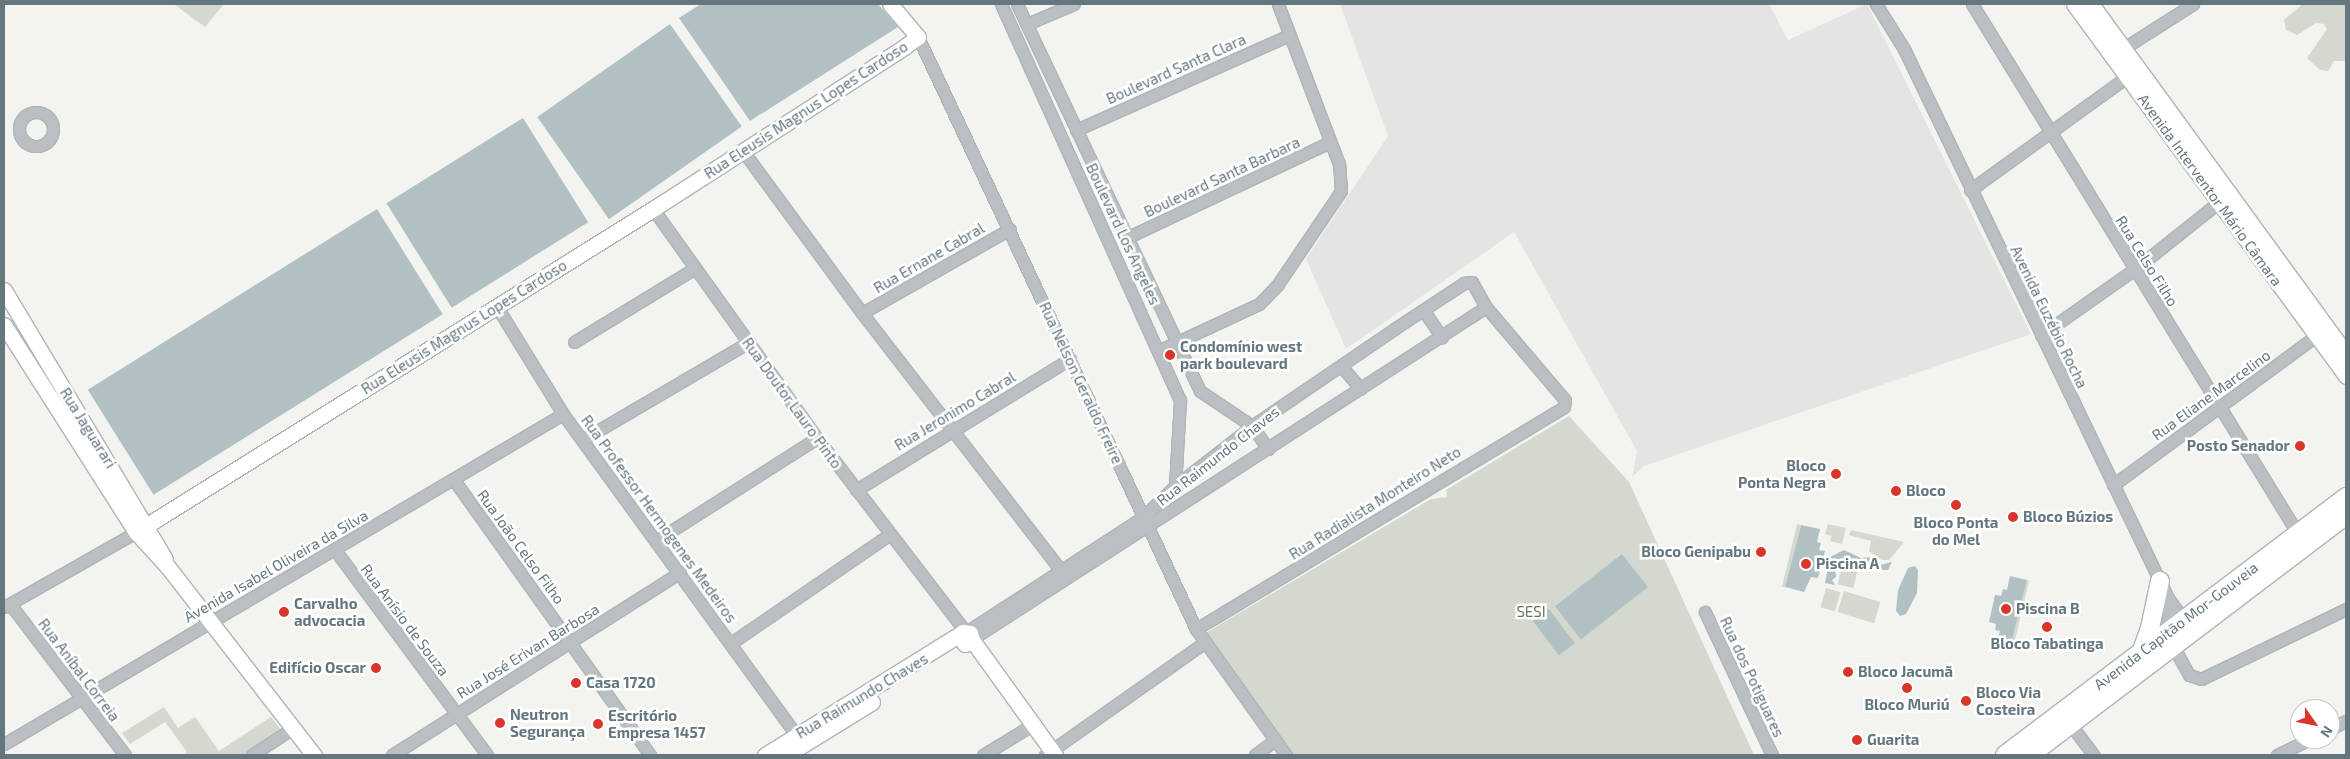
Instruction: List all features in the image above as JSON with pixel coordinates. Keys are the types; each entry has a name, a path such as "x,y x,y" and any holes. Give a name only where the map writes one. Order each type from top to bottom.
{"main road":[{"name":"Rua Nelson Geraldo Freire","path":"890,4 918,37"},
{"name":"Avenida Interventor Mário Câmara","path":"2074,4 2133,72 2225,197 2321,333 2346,376"},
{"name":"Avenida Interventor Mário Câmara","path":"2091,4 2124,48 2133,72"},
{"name":"Rua Eleusis Magnus Lopes Cardoso","path":"142,528 653,209 918,37"},
{"name":"Rua Jaguarari","path":"4,290 142,528"},
{"name":"Rua Jaguarari","path":"4,325 168,567 208,622 314,755"},
{"name":"Avenida Interventor Mário Câmara","path":"2321,333 2346,354"},
{"name":"Avenida Capitão Mor-Gouveia","path":"2005,755 2141,653 2171,639 2184,620 2346,497"},
{"name":"Avenida Capitão Mor-Gouveia","path":"2030,755 2071,725 2171,639 2346,515"},
{"path":"2141,653 2150,628 2160,581"},
{"name":"Rua Doutor Lauro Pinto","path":"966,638 1048,754"},
{"name":"Rua Raimundo Chaves","path":"765,755 801,740 966,638"},
{"name":"Rua Raimundo Chaves","path":"786,755 801,740"}],"street":[{"name":"Boulevard Los Angeles","path":"1001,4 1160,350 1180,400 1175,486"},
{"name":"Boulevard Los Angeles","path":"1018,4 1126,238 1200,391 1252,426 1268,449"},
{"path":"1027,24 1074,4"},
{"path":"1160,350 1259,304 1278,284 1341,191 1342,176 1278,4"},
{"name":"Avenida Euzébio Rocha","path":"1876,4 1904,49"},
{"name":"Avenida Euzébio Rocha","path":"1885,4 1970,190 2113,485 2168,598 2184,620"},
{"name":"Rua Celso Filho","path":"1972,4 2218,407 2298,534"},
{"path":"2124,48 2193,4"},
{"name":"Boulevard Santa Clara","path":"1076,130 1289,35"},
{"name":"Rua Nelson Geraldo Freire","path":"918,37 1010,229 1196,629 1286,755"},
{"path":"1030,66 1040,66 1042,56"},
{"path":"1970,190 2133,72"},
{"path":"1047,104 1046,96 1049,92 1061,97"},
{"name":"Boulevard Santa Barbara","path":"1126,238 1330,142"},
{"path":"743,151 862,313 1064,575"},
{"path":"2041,335 2135,269 2225,197"},
{"name":"Rua Doutor Lauro Pinto","path":"653,209 817,438 966,638"},
{"name":"Rua Ernane Cabral","path":"862,313 1010,229"},
{"path":"574,342 694,268"},
{"name":"Rua Raimundo Chaves","path":"966,638 1064,575 1148,528 1442,338 1486,307 1470,281 1252,426 1175,486 1143,517 1064,575"},
{"name":"Rua Professor Hermogenes Medeiros","path":"497,307 563,414 658,540 801,740"},
{"name":"Rua Radialista Monteiro Neto","path":"1196,629 1564,407 1565,400 1486,307"},
{"path":"1424,311 1442,338"},
{"name":"Rua Eliane Marcelino","path":"2113,485 2321,333"},
{"path":"582,440 749,342"},
{"name":"Rua Jeronimo Cabral","path":"856,490 952,429 1070,359"},
{"path":"1341,366 1361,389"},
{"path":"1180,400 1200,391"},
{"name":"Avenida Isabel Oliveira da Silva","path":"4,744 563,414"},
{"path":"658,540 772,461 817,438"},
{"name":"Rua João Celso Filho","path":"454,480 650,755"},
{"name":"Rua Eleusis Magnus Lopes Cardoso","path":"7,605 142,528"},
{"path":"732,643 889,535"},
{"name":"Rua Anísio de Souza","path":"334,550 487,755"},
{"name":"Rua José Erivan Barbosa","path":"392,755 680,572"},
{"name":"Avenida Euzébio Rocha","path":"2168,598 2171,639"},
{"name":"Rua Aníbal Correia","path":"7,605 125,755"},
{"path":"2171,639 2190,677 2201,679 2346,609"},
{"name":"Rua dos Potiguares","path":"1705,612 1772,755"},
{"path":"1048,754 1205,642"},
{"path":"2071,725 2094,755"},
{"path":"982,755 1028,727"},
{"path":"252,755 293,728"},
{"path":"1255,755 1275,740"},
{"path":"2277,755 2290,749"}],"shaded area":[{"path":"701,4 878,4 898,27 750,121 679,18"},
{"path":"1340,4 1769,4 1788,40 1867,4 2031,334 1644,466 1632,477 1637,451 1514,232 1346,349 1306,259 1388,136"},
{"path":"670,24 742,126 609,219 537,117"},
{"path":"523,118 588,222 452,308 386,203"},
{"path":"377,209 443,314 154,495 88,390"},
{"name":"Piscina A","path":"1801,525 1820,529 1817,542 1821,543 1819,550 1825,551 1818,578 1811,577 1804,592 1785,587"},
{"path":"1844,550 1861,558 1874,557 1880,565 1892,562 1888,570 1882,570 1867,561 1864,564 1839,561 1835,565 1836,577 1832,580 1835,585 1825,583 1830,557"},
{"path":"1622,554 1648,587 1581,639 1555,606"},
{"path":"1915,566 1918,570 1917,593 1906,614 1900,616 1896,611 1898,590 1908,568"},
{"name":"Piscina B","path":"2010,576 2027,580 2011,644 1997,641 2000,631 1995,630 1996,624 1989,622 1995,595 2001,596 2003,589 2007,590"},
{"path":"1549,609 1575,643 1559,655 1533,621"}],"green space":[{"path":"174,4 224,4 205,27"},
{"path":"2303,4 2346,4 2346,61 2334,61 2328,71 2320,70 2307,58 2327,29 2324,24 2316,23 2297,35 2286,30 2284,20"},
{"name":"SESI","path":"1569,416 1629,482 1754,755 1291,755 1204,634 1431,499 1447,497 1446,490"},
{"path":"1797,524 1801,525 1785,587 1782,587"},
{"path":"1828,524 1846,528 1842,544 1830,541 1832,536 1825,534"},
{"path":"1851,530 1904,542 1889,560 1882,560 1869,551 1871,541 1849,535"},
{"path":"1843,563 1859,567 1853,588 1838,584"},
{"path":"2027,580 2029,581 2014,644 2011,644"},
{"path":"1826,588 1840,592 1835,611 1820,607"},
{"path":"1844,591 1880,602 1874,623 1838,612"},
{"path":"164,707 178,728 195,717 219,751 271,717 281,730 245,755 183,755 187,752 165,722 130,744 122,733"}],"place":[{"name":"Condomínio west park boulevard","path":"1170,355"},
{"name":"Posto Senador","path":"2300,446"},
{"name":"Bloco Ponta Negra","path":"1836,474"},
{"name":"Bloco","path":"1896,491"},
{"name":"Bloco Ponta do Mel","path":"1956,505"},
{"name":"Bloco Búzios","path":"2013,517"},
{"name":"Bloco Genipabu","path":"1761,552"},
{"name":"Piscina A","path":"1806,564"},
{"name":"Piscina B","path":"2006,609"},
{"name":"Carvalho advocacia","path":"284,612"},
{"name":"Bloco Tabatinga","path":"2047,627"},
{"name":"Edifício Oscar","path":"376,668"},
{"name":"Bloco Jacumã","path":"1848,672"},
{"name":"Casa 1720","path":"576,683"},
{"name":"Bloco Muriú","path":"1907,688"},
{"name":"Bloco Via Costeira","path":"1966,701"},
{"name":"Neutron Segurança","path":"500,723"},
{"name":"Escritório Empresa 1457","path":"598,724"},
{"name":"Guarita","path":"1857,740"}]}
